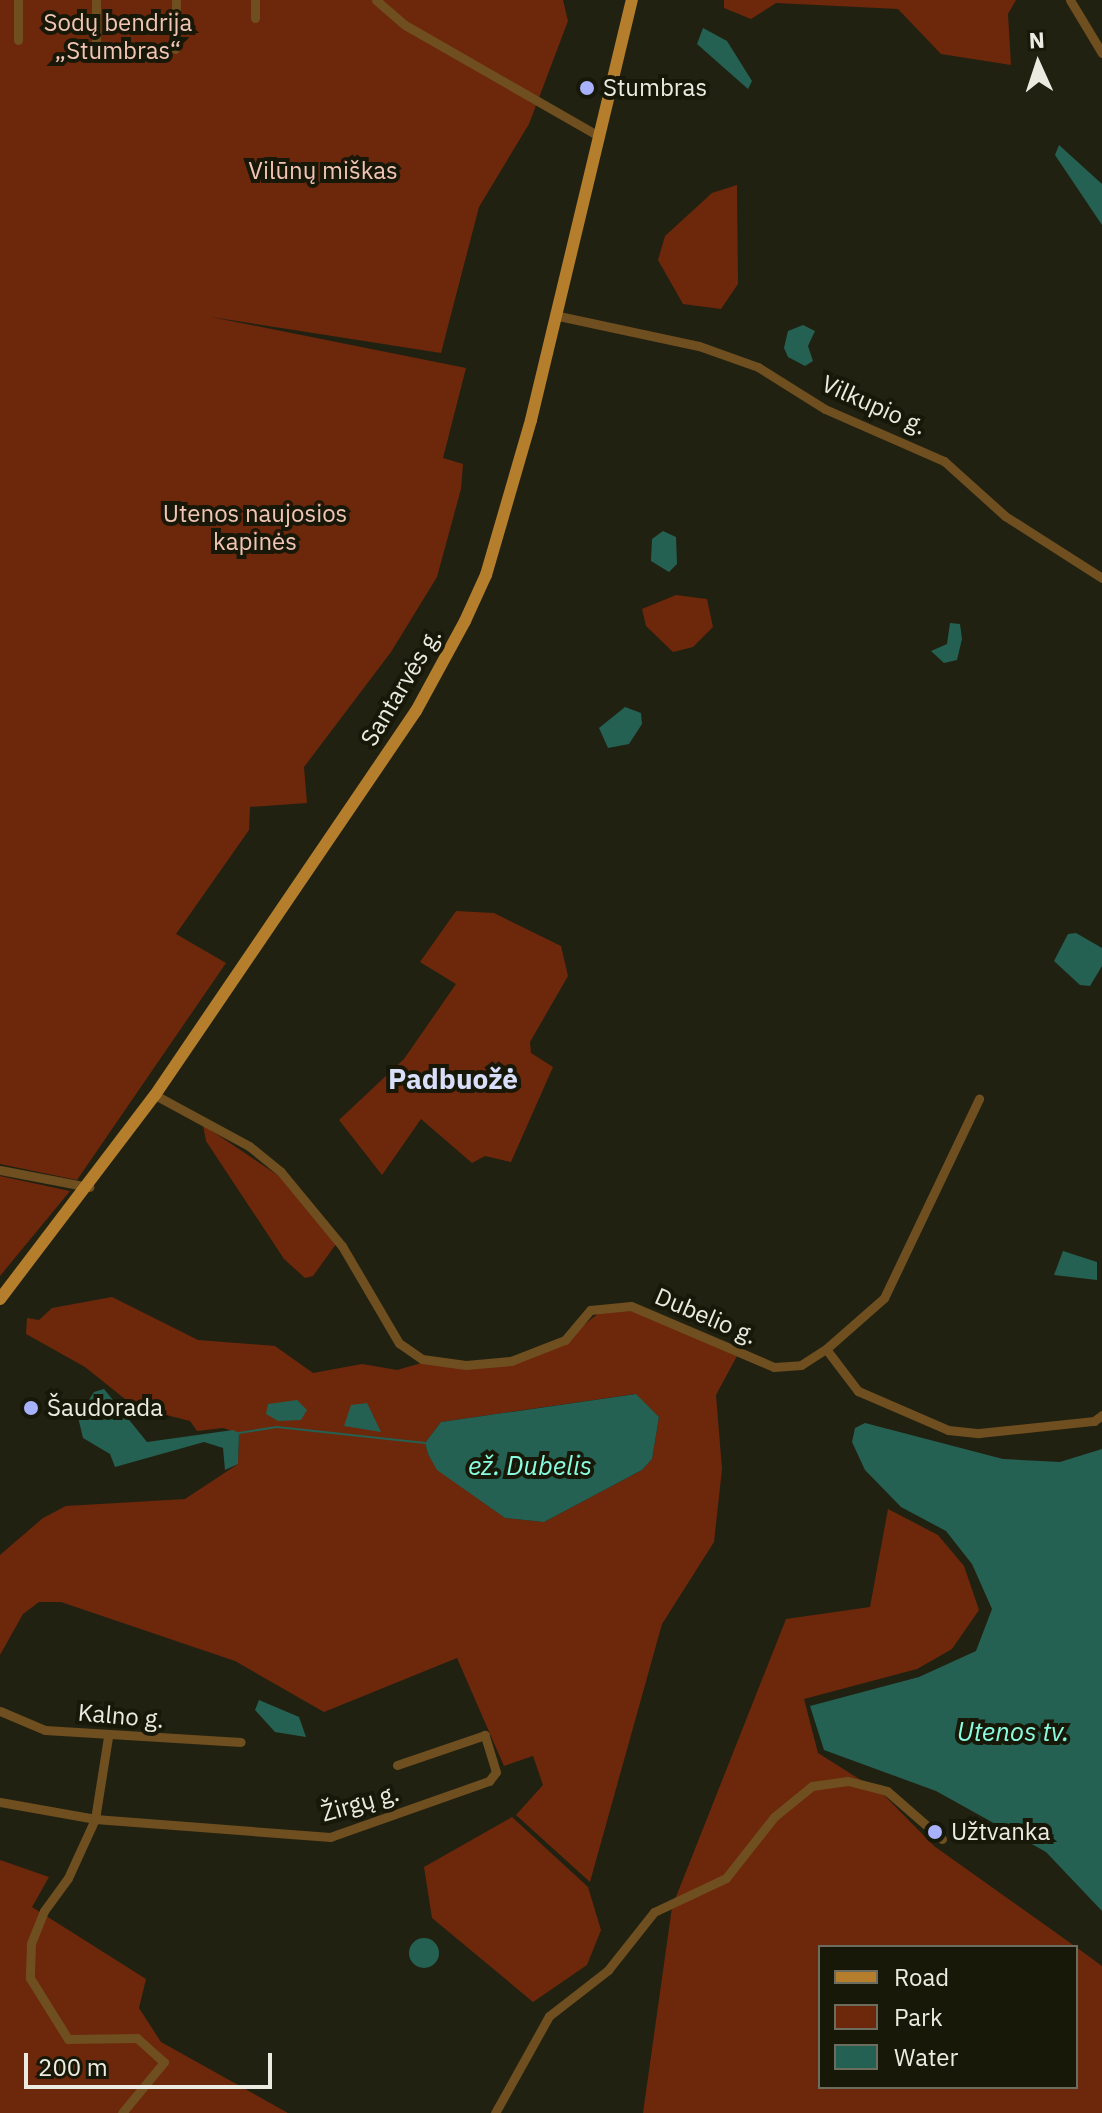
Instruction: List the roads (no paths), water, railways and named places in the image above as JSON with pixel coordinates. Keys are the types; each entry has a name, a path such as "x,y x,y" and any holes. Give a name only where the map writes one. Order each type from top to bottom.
{"main road":[{"name":"Santarvės g.","path":"0,1299 89,1187 155,1095 416,711 460,632 493,552 632,0"}],"street":[{"path":"18,0 18,40"},
{"path":"96,0 96,56"},
{"path":"175,49 176,0"},
{"path":"255,0 255,18"},
{"path":"376,0 405,25 599,136"},
{"path":"1070,0 1102,53"},
{"name":"Vilkupio g.","path":"554,315 699,346 758,367 825,409 944,461 1005,516 1102,578"},
{"name":"Dubelio g.","path":"155,1095 249,1146 281,1172 342,1246 392,1333 422,1359 466,1365 511,1361 565,1340 590,1310 603,1305 631,1306 774,1367 801,1365 826,1349 884,1298 979,1099"},
{"path":"0,1170 89,1187"},
{"path":"826,1349 858,1391 948,1430 979,1433 1094,1421 1102,1415"},
{"name":"Kalno g.","path":"0,1711 45,1730 108,1737 241,1742"},
{"name":"Žirgų g.","path":"0,1802 95,1819 330,1837 489,1781 496,1772 485,1735 397,1765"},
{"path":"108,1737 95,1819 68,1878 44,1911 31,1944 30,1978 68,2039 137,2038 164,2062 122,2113"},
{"path":"495,2113 549,2016 608,1970 654,1912 726,1878 774,1817 812,1786 848,1781 887,1791 942,1839"}],"water":[{"path":"703,28 727,41 752,81 748,89 697,44"},
{"path":"1059,145 1102,184 1102,225 1055,155"},
{"path":"803,325 815,331 808,346 813,361 805,366 788,357 784,348 788,331"},
{"path":"663,531 676,537 677,564 669,572 651,561 652,539"},
{"path":"950,623 960,624 962,639 957,660 944,663 931,651 947,644"},
{"path":"625,707 641,713 642,724 629,744 608,748 599,728"},
{"path":"1076,933 1102,948 1102,966 1090,986 1080,985 1054,961 1068,934"},
{"path":"1063,1251 1097,1262 1097,1280 1054,1275"},
{"path":"104,1389 147,1442 233,1430 239,1433 238,1464 225,1470 223,1448 204,1442 115,1467 110,1454 83,1438 78,1417 94,1392"},
{"name":"ež. Dubelis","path":"636,1394 659,1417 652,1459 642,1470 544,1522 505,1518 437,1470 425,1443 441,1422"},
{"path":"297,1400 307,1410 301,1420 278,1421 266,1414 268,1404"},
{"path":"367,1403 381,1432 344,1426 351,1405"},
{"name":"Utenos tv.","path":"865,1423 1003,1459 1060,1462 1102,1449 1102,1911 1046,1852 936,1791 824,1750 810,1706 919,1677 976,1651 992,1609 972,1564 946,1531 901,1507 865,1470 852,1442 855,1428"},
{"path":"259,1700 299,1717 306,1737 275,1732 255,1710"},
{"path":"424,1938 430,1939 438,1947 438,1959 430,1967 424,1968 418,1967 410,1959 409,1953 410,1947 418,1939"}],"waterway":[{"path":"239,1433 277,1427 425,1443"}],"place":[{"name":"Stumbras","path":"587,88"},
{"name":"Šaudorada","path":"31,1408"},
{"name":"Užtvanka","path":"935,1832"}],"district":[{"name":"Padbuožė","path":"453,1079"}],"park label":[{"name":"Sodų bendrija „Stumbras“","path":"118,37"},
{"name":"Vilūnų miškas","path":"323,171"},
{"name":"Utenos naujosios kapinės","path":"255,528"}]}
